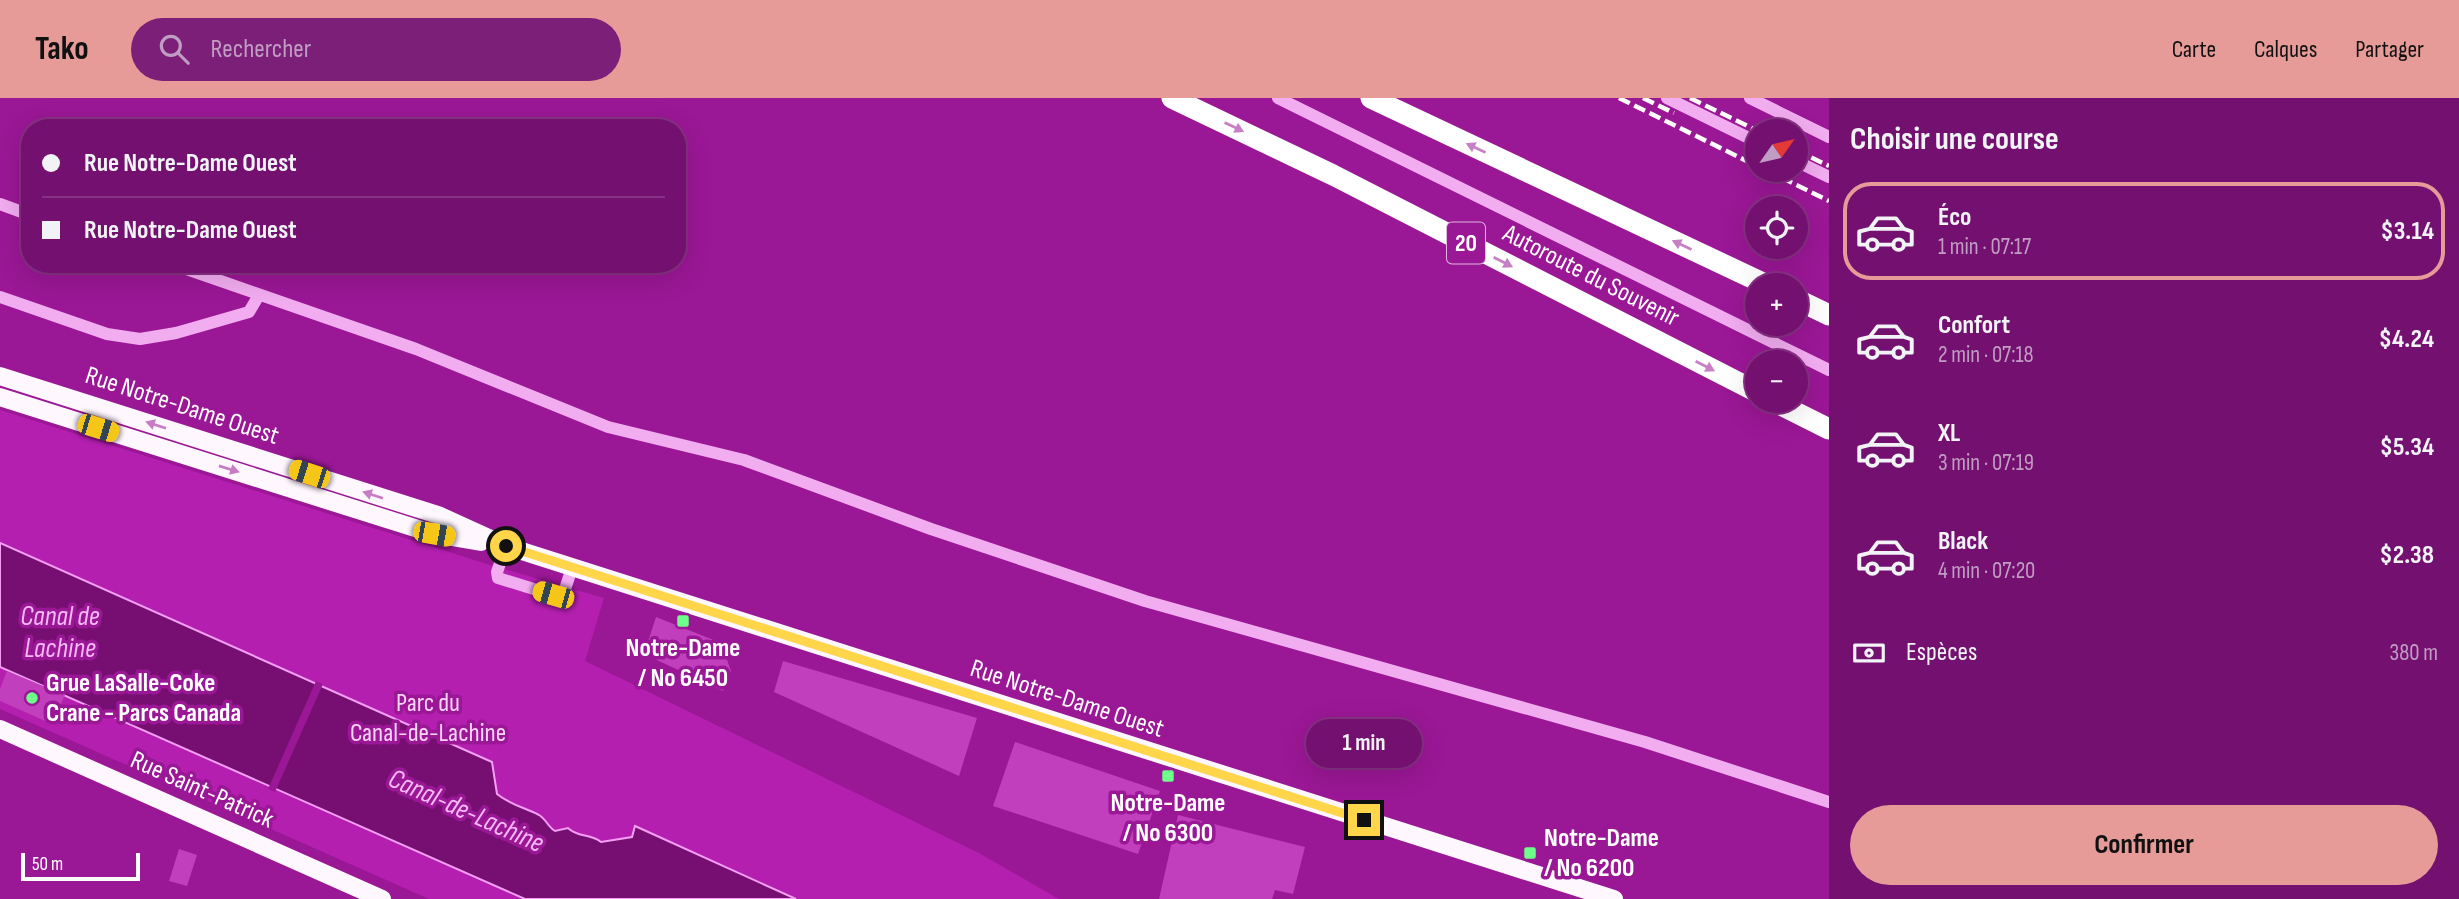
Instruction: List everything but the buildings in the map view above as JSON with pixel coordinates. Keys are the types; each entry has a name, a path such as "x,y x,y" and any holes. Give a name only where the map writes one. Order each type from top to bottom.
{"highway":[{"name":"Autoroute du Souvenir","path":"1172,98 1333,175 1745,387"},
{"path":"1371,98 1745,275"},
{"path":"1808,304 1829,314"},
{"path":"1797,413 1829,429"}],"main road":[{"name":"Rue Notre-Dame Ouest","path":"0,376 438,516 506,546 572,568 1614,899"},
{"name":"Rue Notre-Dame Ouest","path":"0,397 434,534 506,546"},
{"name":"Rue Saint-Patrick","path":"0,729 382,899"}],"lane":[{"path":"1278,98 1829,370"},
{"path":"1667,98 1745,136"},
{"path":"1749,98 1829,137"},
{"path":"1808,167 1829,177"},
{"path":"0,204 21,212"},
{"path":"197,273 416,349 608,428 744,460 931,529 1144,601 1645,742 1829,802"},
{"path":"0,297 107,334 140,339 176,333 249,312 259,295"},
{"path":"506,546 497,572 498,578 506,582 553,595 560,594 565,589 572,568"}],"green space":[{"name":"Parc du Canal-de-Lachine","path":"0,410 487,564 604,598 585,661 979,853 1059,899 429,899 0,709"}],"water":[{"name":"Canal de Lachine","path":"0,543 492,762 497,794 539,815 555,831 568,828 601,842 632,837 635,826 796,899 525,899 0,667"}],"pier":[{"path":"316,681 323,684 275,792 268,789"}],"railway":[{"path":"1619,98 1745,160"},
{"path":"1643,98 1674,113"},
{"path":"1690,98 1745,125"},
{"path":"1808,156 1829,166"},
{"path":"1790,182 1829,201"}],"place":[{"name":"Notre-Dame / No 6450","path":"683,621"},
{"name":"Grue LaSalle-Coke Crane - Parcs Canada","path":"32,698"},
{"name":"Notre-Dame / No 6300","path":"1168,776"},
{"name":"Notre-Dame / No 6200","path":"1530,853"}],"route":[{"path":"506,546 1364,820"}],"water label":[{"name":"Canal-de-Lachine","path":"466,811"}]}
